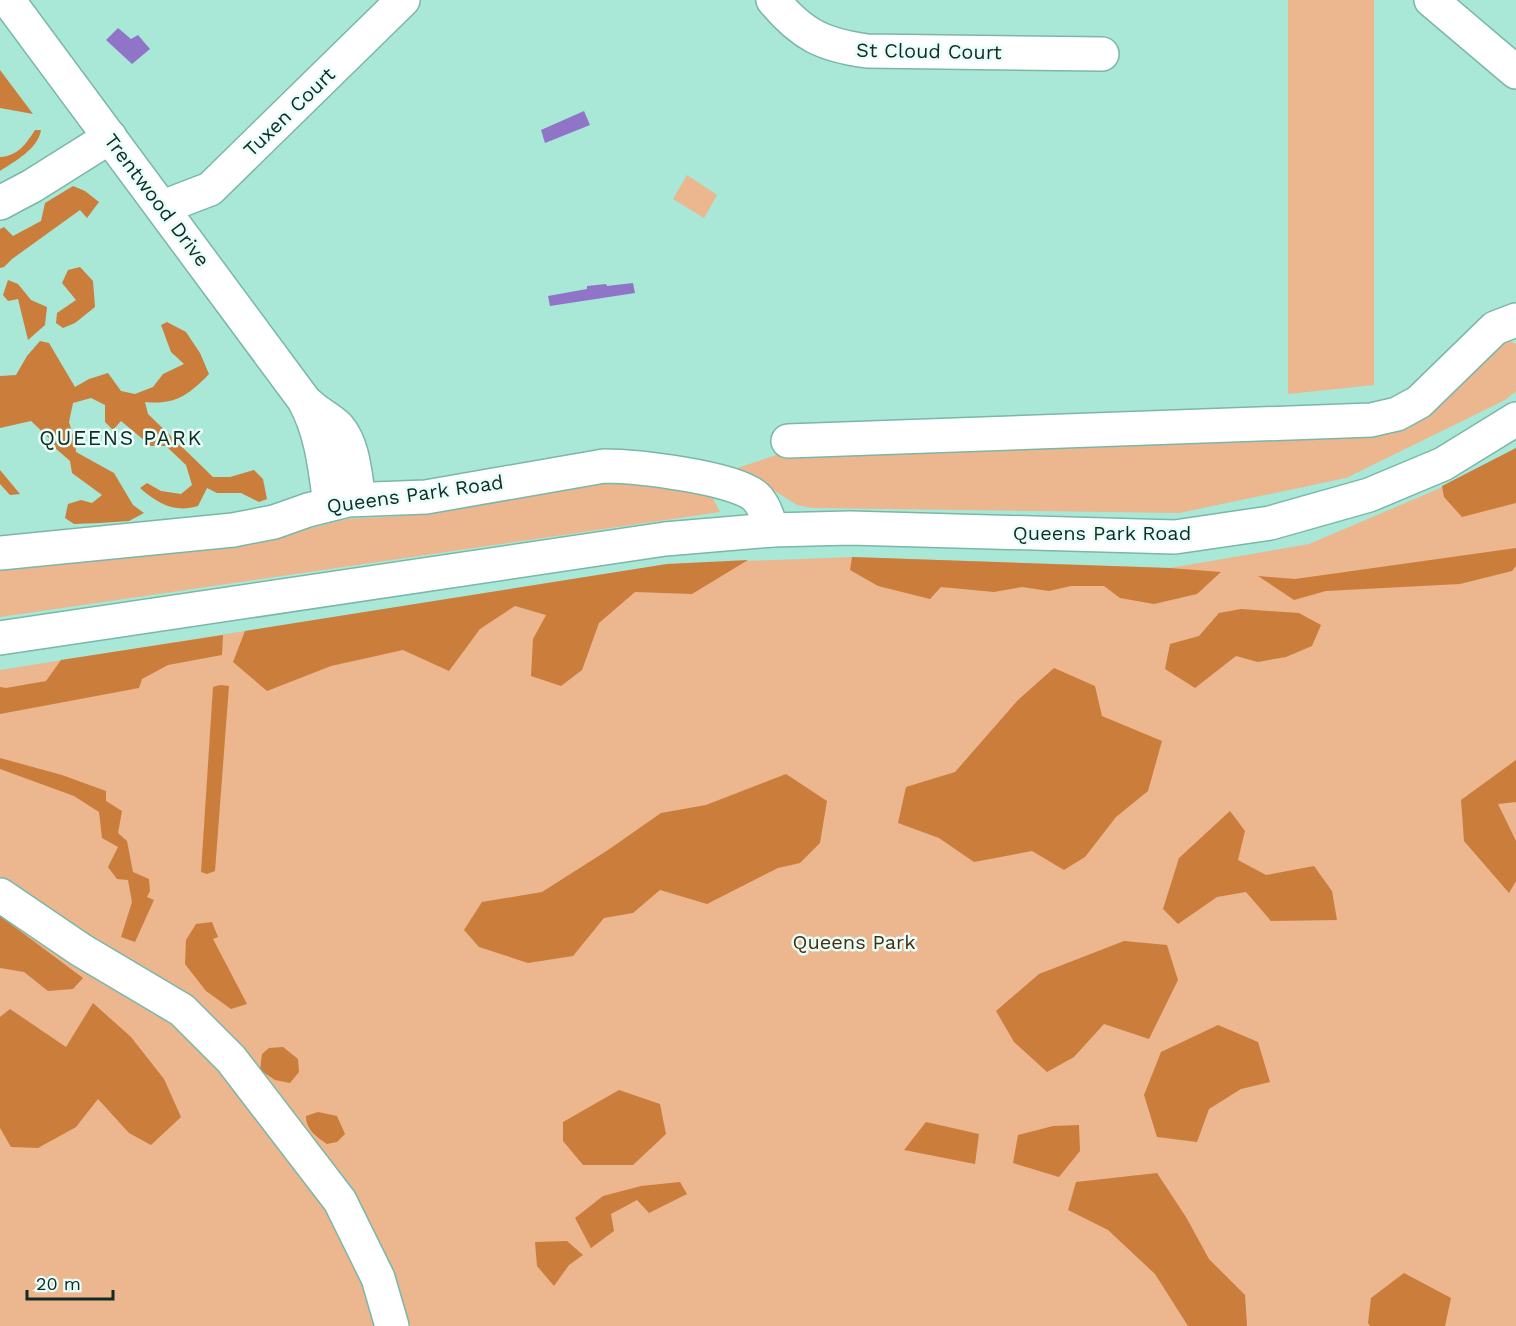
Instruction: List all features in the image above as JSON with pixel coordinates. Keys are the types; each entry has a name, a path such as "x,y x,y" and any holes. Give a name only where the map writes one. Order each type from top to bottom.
{"street":[{"name":"Trentwood Drive","path":"8,0 304,400 336,426 344,437 350,451 344,501"},
{"name":"Tuxen Court","path":"163,207 210,189 403,0"},
{"name":"St Cloud Court","path":"773,0 789,20 812,36 836,47 867,51 1102,54"},
{"path":"1431,0 1516,72"},
{"path":"0,203 32,186 110,137"},
{"path":"788,441 1371,420 1397,414 1419,402 1495,327 1516,321"},
{"name":"Queens Park Road","path":"0,639 665,539 772,530 850,528 1175,537 1270,523 1369,495 1443,464 1516,419"},
{"name":"Queens Park Road","path":"0,553 250,528 344,501 426,497 604,466 628,466 706,479 749,492 761,502 772,530"},
{"path":"0,895 81,950 182,1010 231,1059 340,1201 378,1278 392,1326"}],"green space":[{"path":"1288,0 1374,0 1374,385 1288,394"},
{"path":"687,175 717,195 704,218 673,199"},
{"path":"1501,337 1516,344 1516,391 1505,400 1346,478 1179,513 812,508 797,505 764,484 731,470 786,452 1362,433"},
{"name":"Queens Park","path":"1516,448 1516,1326 0,1326 0,670 667,564 852,557 1170,568 1309,544 1438,489"},
{"path":"611,476 709,491 720,512 0,617 0,566 274,537 348,519 435,512"}],"shaded area":[{"path":"118,28 131,39 138,35 150,49 132,64 106,40"},
{"path":"0,70 33,114 0,108"},
{"path":"584,111 590,125 545,143 541,130"},
{"path":"35,130 41,130 31,149 0,171 0,157 17,152"},
{"path":"73,186 85,191 99,202 87,218 80,210 0,268 0,229 4,227 13,236 41,221 45,203"},
{"path":"80,267 93,281 95,307 75,323 63,328 56,323 57,313 76,300 62,283 68,270"},
{"path":"8,280 18,284 31,300 47,307 45,325 28,340 18,299 8,301 3,295"},
{"path":"633,283 635,293 550,306 548,296 587,289 587,286"},
{"path":"167,322 186,332 200,353 209,374 195,388 181,397 165,402 145,402 148,414 213,477 230,477 254,470 263,479 267,499 259,502 241,493 217,493 207,488 198,506 190,508 174,508 153,499 140,488 147,483 161,491 181,494 192,485 186,465 166,446 151,446 121,421 113,430 105,422 105,405 91,398 73,403 69,422 76,452 114,473 133,505 144,513 129,521 74,524 65,518 68,504 81,500 92,503 102,495 72,473 70,461 47,441 50,439 31,421 0,428 0,376 16,375 27,356 40,341 49,343 75,387 89,379 108,373 121,391 135,394 153,387 163,374 184,364 171,352 161,325"},
{"path":"1516,448 1516,503 1462,517 1444,497 1442,486"},
{"path":"0,470 20,494 10,495 0,484"},
{"path":"1516,548 1516,566 1512,571 1460,584 1326,591 1294,600 1258,576 1295,579"},
{"path":"852,557 1170,568 1221,572 1197,594 1154,604 1120,598 1104,586 1071,586 1049,591 1022,587 994,592 941,587 930,599 878,586 850,570"},
{"path":"748,560 692,594 635,592 599,623 582,670 561,686 531,676 533,639 546,615 515,606 480,629 449,671 403,650 331,666 267,691 233,662 245,631 667,564"},
{"path":"1241,609 1299,613 1321,625 1312,646 1286,657 1258,662 1236,656 1195,688 1165,669 1170,644 1199,636 1219,613"},
{"path":"223,635 222,655 168,665 142,679 139,688 0,714 0,687 46,681 61,660"},
{"path":"1054,668 1095,686 1102,716 1162,741 1148,791 1116,817 1085,857 1064,870 1032,851 974,862 939,838 898,823 906,787 955,772 1018,700"},
{"path":"229,686 215,871 207,874 201,872 213,687"},
{"path":"0,758 62,775 106,791 106,801 122,811 118,833 127,841 133,872 149,879 150,891 147,897 154,900 135,942 121,937 132,902 128,880 117,879 108,867 118,847 102,838 99,812 74,796 0,769"},
{"path":"1516,760 1516,802 1498,804 1516,841 1516,881 1509,893 1464,841 1461,800"},
{"path":"786,774 827,801 820,843 800,863 778,868 707,904 660,890 633,913 604,918 573,956 528,963 479,947 464,930 482,902 542,892 661,813 706,805"},
{"path":"1230,811 1245,831 1238,860 1266,875 1314,866 1332,891 1337,920 1271,921 1246,892 1217,897 1178,924 1163,909 1179,858"},
{"path":"0,916 83,978 73,989 48,991 24,972 0,968"},
{"path":"212,922 218,937 213,939 247,1004 231,1009 206,991 185,964 186,940 196,924"},
{"path":"1124,941 1167,945 1178,980 1149,1039 1104,1024 1074,1057 1047,1072 1014,1042 996,1011 1039,974"},
{"path":"93,1003 131,1037 164,1079 181,1117 151,1145 129,1133 98,1099 76,1127 38,1148 11,1147 0,1128 0,1017 10,1009 66,1047"},
{"path":"1218,1025 1258,1042 1270,1082 1241,1089 1209,1109 1197,1142 1157,1137 1144,1095 1161,1052"},
{"path":"283,1047 298,1059 299,1072 290,1083 275,1080 260,1070 262,1054 269,1048"},
{"path":"619,1090 660,1104 666,1134 633,1165 583,1165 563,1141 563,1122"},
{"path":"318,1112 337,1116 345,1134 337,1142 327,1144 310,1129 306,1116"},
{"path":"926,1122 979,1134 975,1164 904,1150"},
{"path":"1079,1125 1080,1151 1059,1177 1013,1163 1018,1135 1053,1126"},
{"path":"1157,1173 1186,1217 1209,1259 1245,1295 1247,1326 1188,1326 1155,1274 1108,1230 1068,1210 1076,1182"},
{"path":"680,1182 687,1194 649,1213 637,1200 611,1214 614,1231 591,1248 575,1218 603,1196 641,1186"},
{"path":"567,1241 583,1255 569,1265 554,1286 537,1266 535,1242"},
{"path":"1404,1273 1451,1298 1445,1326 1370,1326 1368,1323 1371,1298"}],"district":[{"name":"QUEENS PARK","path":"121,438"}]}
